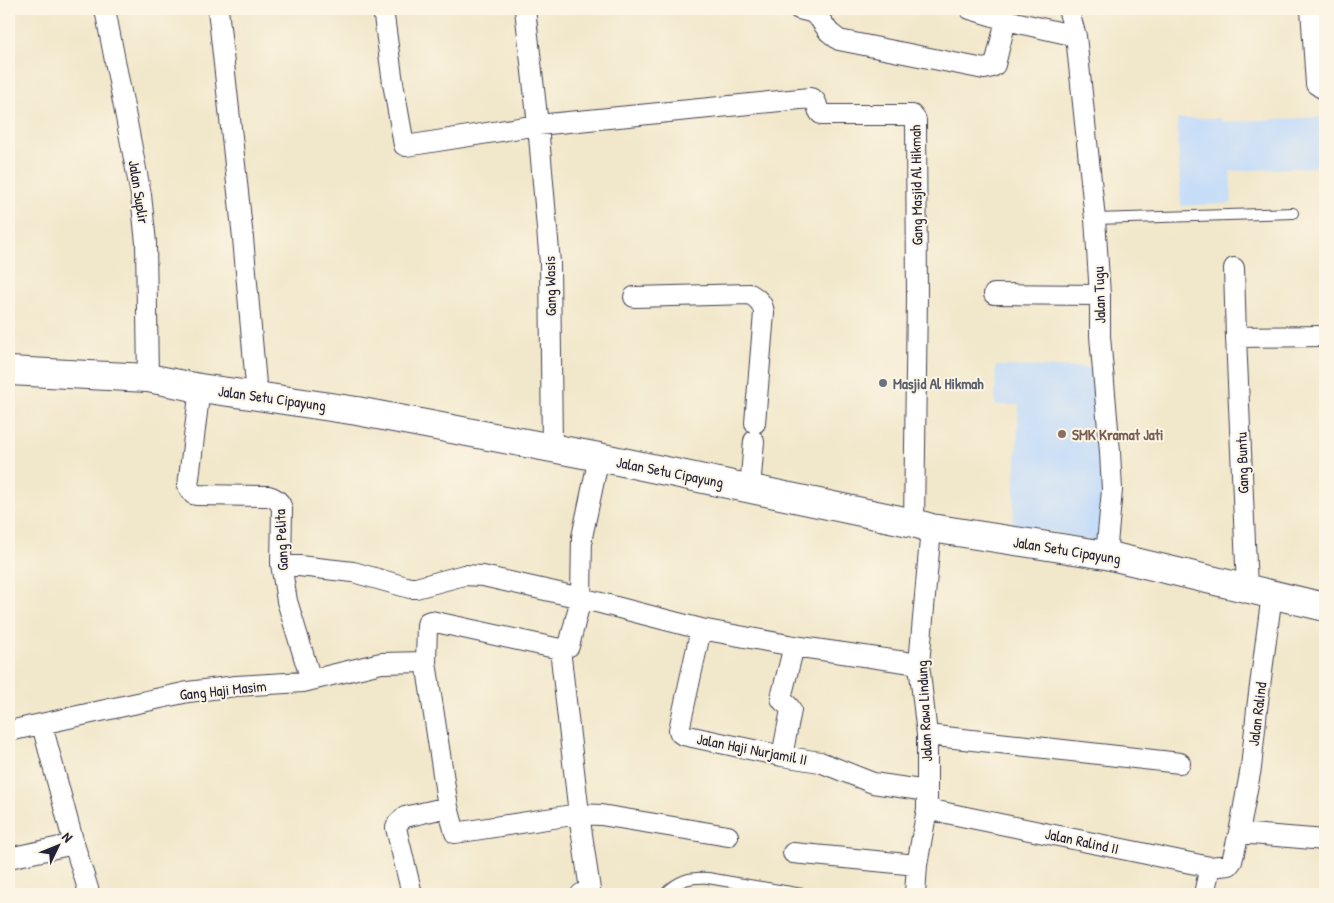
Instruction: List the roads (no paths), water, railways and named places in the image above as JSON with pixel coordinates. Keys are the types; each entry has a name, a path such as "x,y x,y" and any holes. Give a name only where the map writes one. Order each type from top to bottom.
{"street":[{"name":"Jalan Suplir","path":"105,9 141,195 146,243 148,378"},
{"path":"218,9 244,248 257,396"},
{"path":"383,9 393,83 405,145 538,125"},
{"name":"Gang Wasis","path":"525,9 538,125 550,263 552,448"},
{"path":"799,9 810,12 819,18 829,32 839,40 984,69 995,65 1006,20"},
{"path":"970,9 1006,20 1076,36"},
{"name":"Jalan Tugu","path":"1068,9 1076,36 1095,219 1100,296 1100,336 1112,490 1106,554"},
{"path":"1311,9 1316,84 1325,88"},
{"name":"Gang Masjid Al Hikmah","path":"538,125 810,98 814,99 818,111 823,115 912,115 916,120 917,297 923,525"},
{"name":"Gang Buntu","path":"1234,268 1236,337 1260,591"},
{"path":"634,297 750,294 758,299 763,306 750,488"},
{"path":"994,294 1100,296"},
{"path":"1236,337 1325,336"},
{"name":"Jalan Setu Cipayung","path":"9,371 148,378 200,388 374,414 599,457 923,525 1106,554 1325,607"},
{"name":"Gang Pelita","path":"200,388 188,486 193,494 197,496 268,496 276,498 281,504 281,564 287,601 311,680"},
{"path":"599,457 582,537 581,598 569,646 560,649 432,621 428,622 426,655 448,807 455,833 579,814 728,836"},
{"name":"Jalan Rawa Lindung","path":"915,894 917,865 927,800 927,735 920,664 923,525"},
{"path":"281,564 353,572 410,588 464,575 474,575 581,598 701,629 794,646 920,664"},
{"name":"Jalan Ralind","path":"1210,867 1229,865 1232,861 1239,833 1250,768 1257,709 1260,591"},
{"name":"Jalan Haji Nurjamil II","path":"701,629 679,730 680,733 782,756 820,762 873,783 927,800"},
{"path":"782,756 791,710 781,698 794,646"},
{"path":"560,649 579,814 590,890 581,894"},
{"name":"Gang Haji Masim","path":"9,732 188,692 236,686 303,682 381,663 426,655"},
{"path":"42,725 89,892"},
{"path":"927,735 1180,764"},
{"name":"Jalan Ralind II","path":"927,800 1210,867"},
{"path":"412,894 396,828 398,823 405,816 448,807"},
{"path":"1239,833 1325,840"},
{"path":"9,858 74,844"},
{"path":"793,853 917,865"},
{"path":"1204,894 1210,867"}],"lane":[{"path":"1095,219 1293,213"},
{"path":"665,894 675,885 692,878 708,878 802,894"}],"place":[{"name":"Masjid Al Hikmah","path":"883,383"},
{"name":"SMK Kramat Jati","path":"1062,434"}]}
